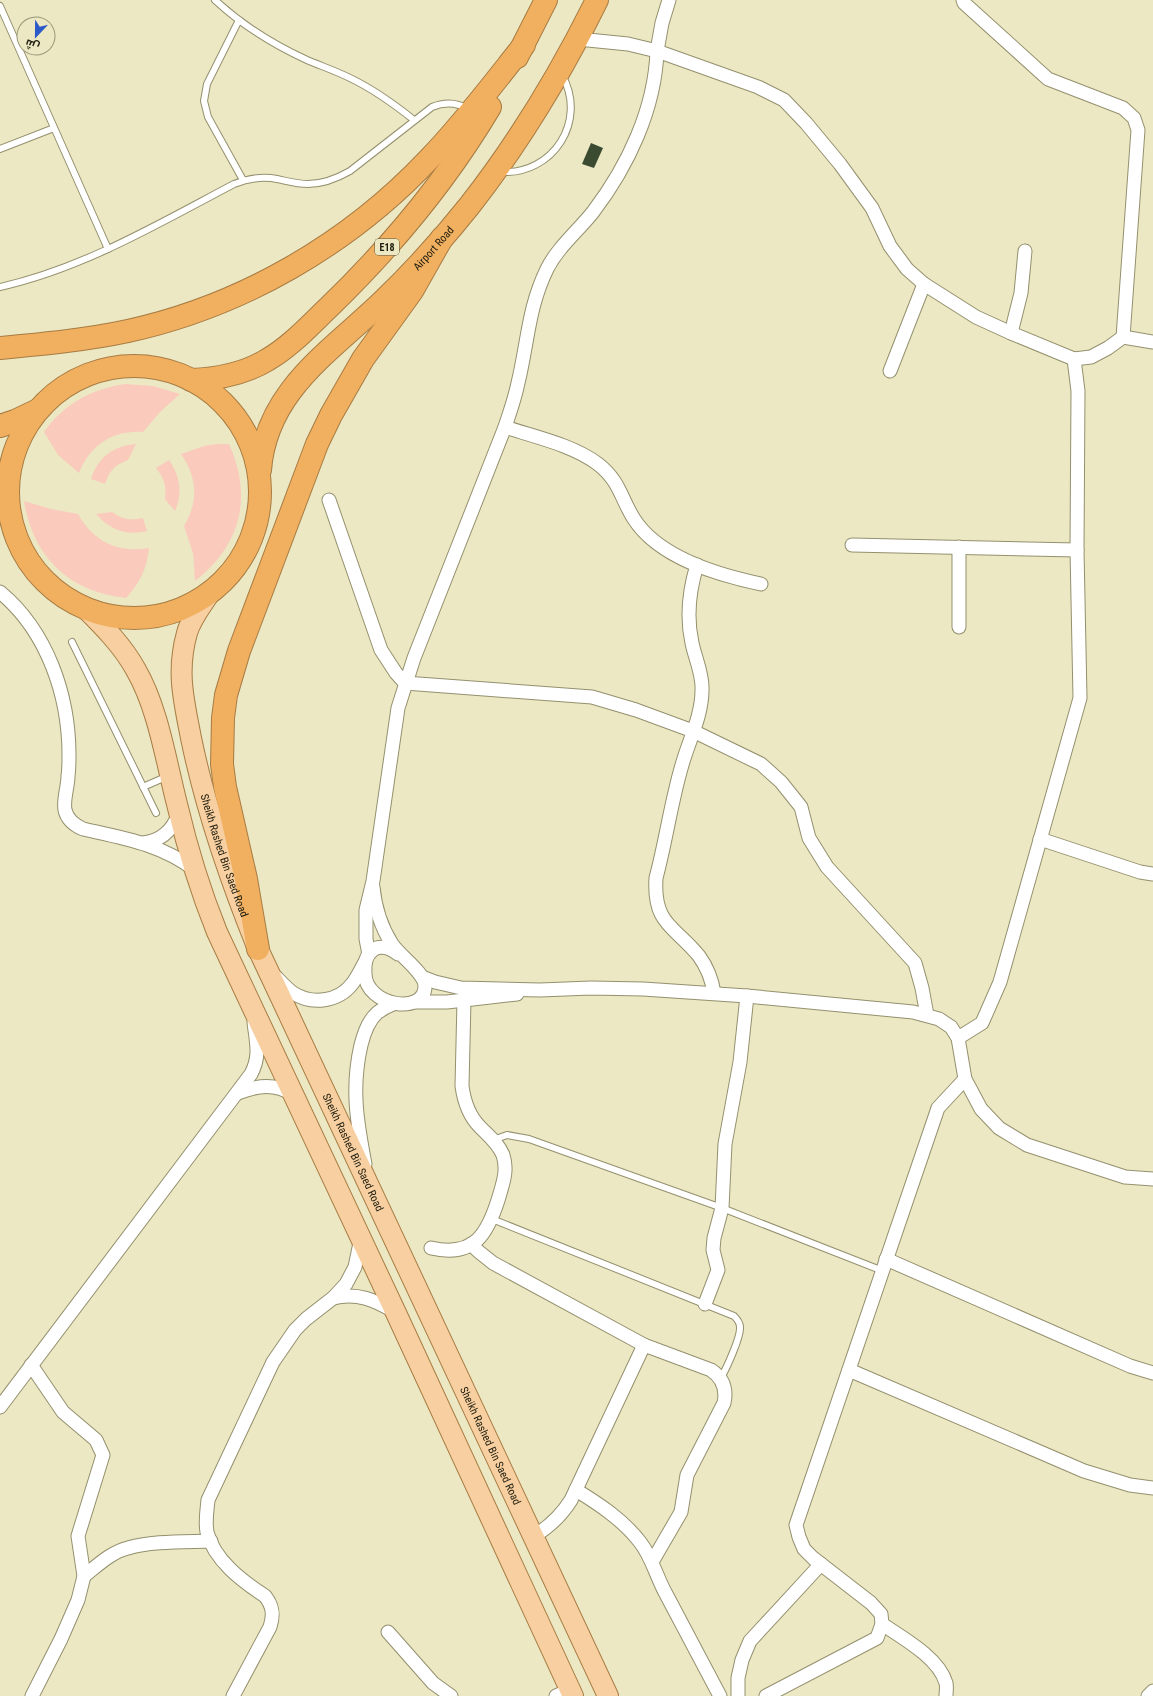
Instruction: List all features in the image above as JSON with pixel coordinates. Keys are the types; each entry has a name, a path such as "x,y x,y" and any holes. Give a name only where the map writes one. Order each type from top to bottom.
{"highway":[{"name":"E18","path":"191,380 220,378 235,374 265,361 292,342 343,294 396,237 443,176 486,112 524,45 546,0"},
{"name":"Airport Road","path":"259,479 263,449 272,421 279,407 296,383 384,300 442,238 495,171 518,139 560,72 597,0"},
{"path":"0,348 100,336 160,323 218,303 273,277 329,244 381,205 429,160 524,45"},
{"path":"258,949 246,879 225,788 222,764 223,718 226,695 239,651 317,444 325,427 363,359 412,291 442,238"},
{"path":"0,506 12,523 24,553 37,571 56,590 84,607 116,616 150,616 166,613 197,601 211,591 234,569 250,542 259,511 259,479 252,449 238,421 217,398 191,380 171,372 144,367 127,366 94,373 64,387 39,410 22,435 11,463 8,493 12,523"},
{"path":"0,426 39,410"}],"main road":[{"name":"Sheikh Rashed Bin Saed Road","path":"211,591 192,621 187,632 182,664 182,695 196,761 211,820 234,891 258,949 608,1696"},
{"path":"84,607 112,636 136,669 153,711 187,847 216,932 396,1313 566,1694"}],"street":[{"path":"393,1004 379,998 370,989 365,977 368,956 366,939 366,910 373,881 394,734 405,683 505,427 518,383 529,320 540,284 556,254 592,213 606,194 638,135 655,83 657,51 662,23 669,0"},
{"path":"963,0 964,3 1048,78 1123,108 1134,118 1138,130 1123,337"},
{"path":"578,39 628,44 657,51 758,87 784,100 806,123 840,164 872,208 890,246 907,269 924,284 976,317 1074,359 1091,357 1108,348 1123,337 1153,342"},
{"path":"1011,333 1021,293 1024,251"},
{"path":"890,371 924,284"},
{"path":"958,1038 982,1023 997,989 1080,698 1077,550 1078,391 1074,359"},
{"path":"505,427 577,452 599,465 617,485 633,518 647,535 666,549 697,565 728,576 761,584"},
{"path":"329,500 378,644 387,662 405,683 592,697 636,710 693,731 760,764 781,782 801,807 809,838 827,867 915,963 927,1015"},
{"path":"852,545 1077,550"},
{"path":"959,547 959,627"},
{"path":"697,565 690,595 689,627 700,673 702,688 701,703 677,783 656,878 656,893 658,908 668,926 702,960 709,974 714,993"},
{"path":"0,592 21,612 33,627 50,660 60,688 68,732 68,776 65,804 68,817 77,826 83,829 142,844 170,853 195,870"},
{"path":"142,844 158,840 165,835 171,829 179,814"},
{"path":"1040,839 1140,872 1153,874"},
{"path":"373,881 374,894 380,919 398,954"},
{"path":"268,969 292,992 299,996 316,1001 324,1000 340,995 347,989 353,983 368,956 378,947 384,947 389,948 398,954 422,977 435,982 461,988 540,990 617,988 714,993 913,1012 927,1015 939,1019 951,1027 958,1038 965,1079 981,1109 999,1128 1027,1145 1124,1177 1153,1179"},
{"path":"414,1002 422,996 424,991 424,981 422,977"},
{"path":"369,1186 357,1119 355,1088 362,1039 367,1027 377,1013 393,1004 502,997 540,990"},
{"path":"706,1304 717,1275 718,1265 713,1250 714,1238 722,1208 725,1144 740,1062 747,996"},
{"path":"432,1248 440,1250 456,1250 472,1244 484,1234 492,1219 505,1172 502,1155 493,1140 472,1117 463,1097 464,1000"},
{"path":"0,1407 251,1074 257,1058 253,1009"},
{"path":"766,1696 878,1638 882,1624 881,1614 871,1603 804,1549 799,1538 796,1525 938,1108 965,1079"},
{"path":"238,1093 255,1086 263,1085 279,1088 294,1095"},
{"path":"233,1696 270,1627 273,1619 273,1611 265,1596 225,1564 215,1550 207,1531 206,1517 208,1500 272,1362 295,1330 306,1319 333,1298 346,1284 351,1276 361,1238"},
{"path":"472,1244 493,1263 644,1345 711,1370 721,1378 726,1390 724,1403 687,1475 681,1512 652,1562"},
{"path":"885,1265 1130,1366 1153,1373"},
{"path":"333,1298 350,1296 367,1298 376,1301 396,1313"},
{"path":"534,1536 551,1524 566,1509 644,1345"},
{"path":"31,1366 63,1412 96,1440 103,1455 78,1536 84,1576 78,1600 61,1639 32,1696"},
{"path":"849,1370 1084,1471 1130,1485 1153,1488"},
{"path":"576,1490 621,1522 639,1541 652,1562 666,1594 720,1696"},
{"path":"84,1576 107,1557 127,1548 164,1543 211,1541"},
{"path":"738,1696 738,1678 742,1660 750,1641 821,1564"},
{"path":"882,1624 917,1647 941,1671 946,1684 946,1696"},
{"path":"388,1632 433,1683 451,1696"},
{"path":"1148,1696 1153,1691"}],"lane":[{"path":"215,0 239,20 284,49 367,86 383,96 414,120"},
{"path":"0,6 108,249"},
{"path":"239,20 207,84 204,101 208,117 243,180"},
{"path":"495,171 517,171 537,164 553,152 561,142 567,131 571,108 567,84 560,72"},
{"path":"0,288 49,274 76,264 243,180 264,178 307,184 329,181 350,171 424,111 439,104 456,104 471,111"},
{"path":"0,149 54,128"},
{"path":"72,642 156,814"},
{"path":"143,787 170,775"},
{"path":"493,1140 507,1135 528,1139 885,1265"},
{"path":"492,1219 734,1316 740,1327 727,1366 721,1378"}],"shaded area":[{"path":"125,384 153,386 180,394 160,412 143,432 132,432 112,437 96,447 89,454 79,473 58,455 44,432 60,413 79,399 113,386"},
{"path":"136,444 128,460 119,464 113,469 108,475 105,484 91,479 94,471 102,459 108,454 120,447"},
{"path":"229,444 236,464 240,483 241,501 238,519 232,536 223,552 211,567 195,581 193,553 184,526 192,507 194,489 190,471 181,454 204,446"},
{"path":"169,460 176,472 180,491 175,511 165,499 166,490 164,482 156,468"},
{"path":"24,501 51,509 78,514 91,532 117,547 127,549 149,548 145,569 135,587 126,598 87,588 71,579 57,568 45,555 36,539 29,521"},
{"path":"112,512 127,519 143,518 147,531 132,533 113,528 101,520 96,514"}],"building":[{"path":"591,143 603,148 594,168 582,164"}]}
